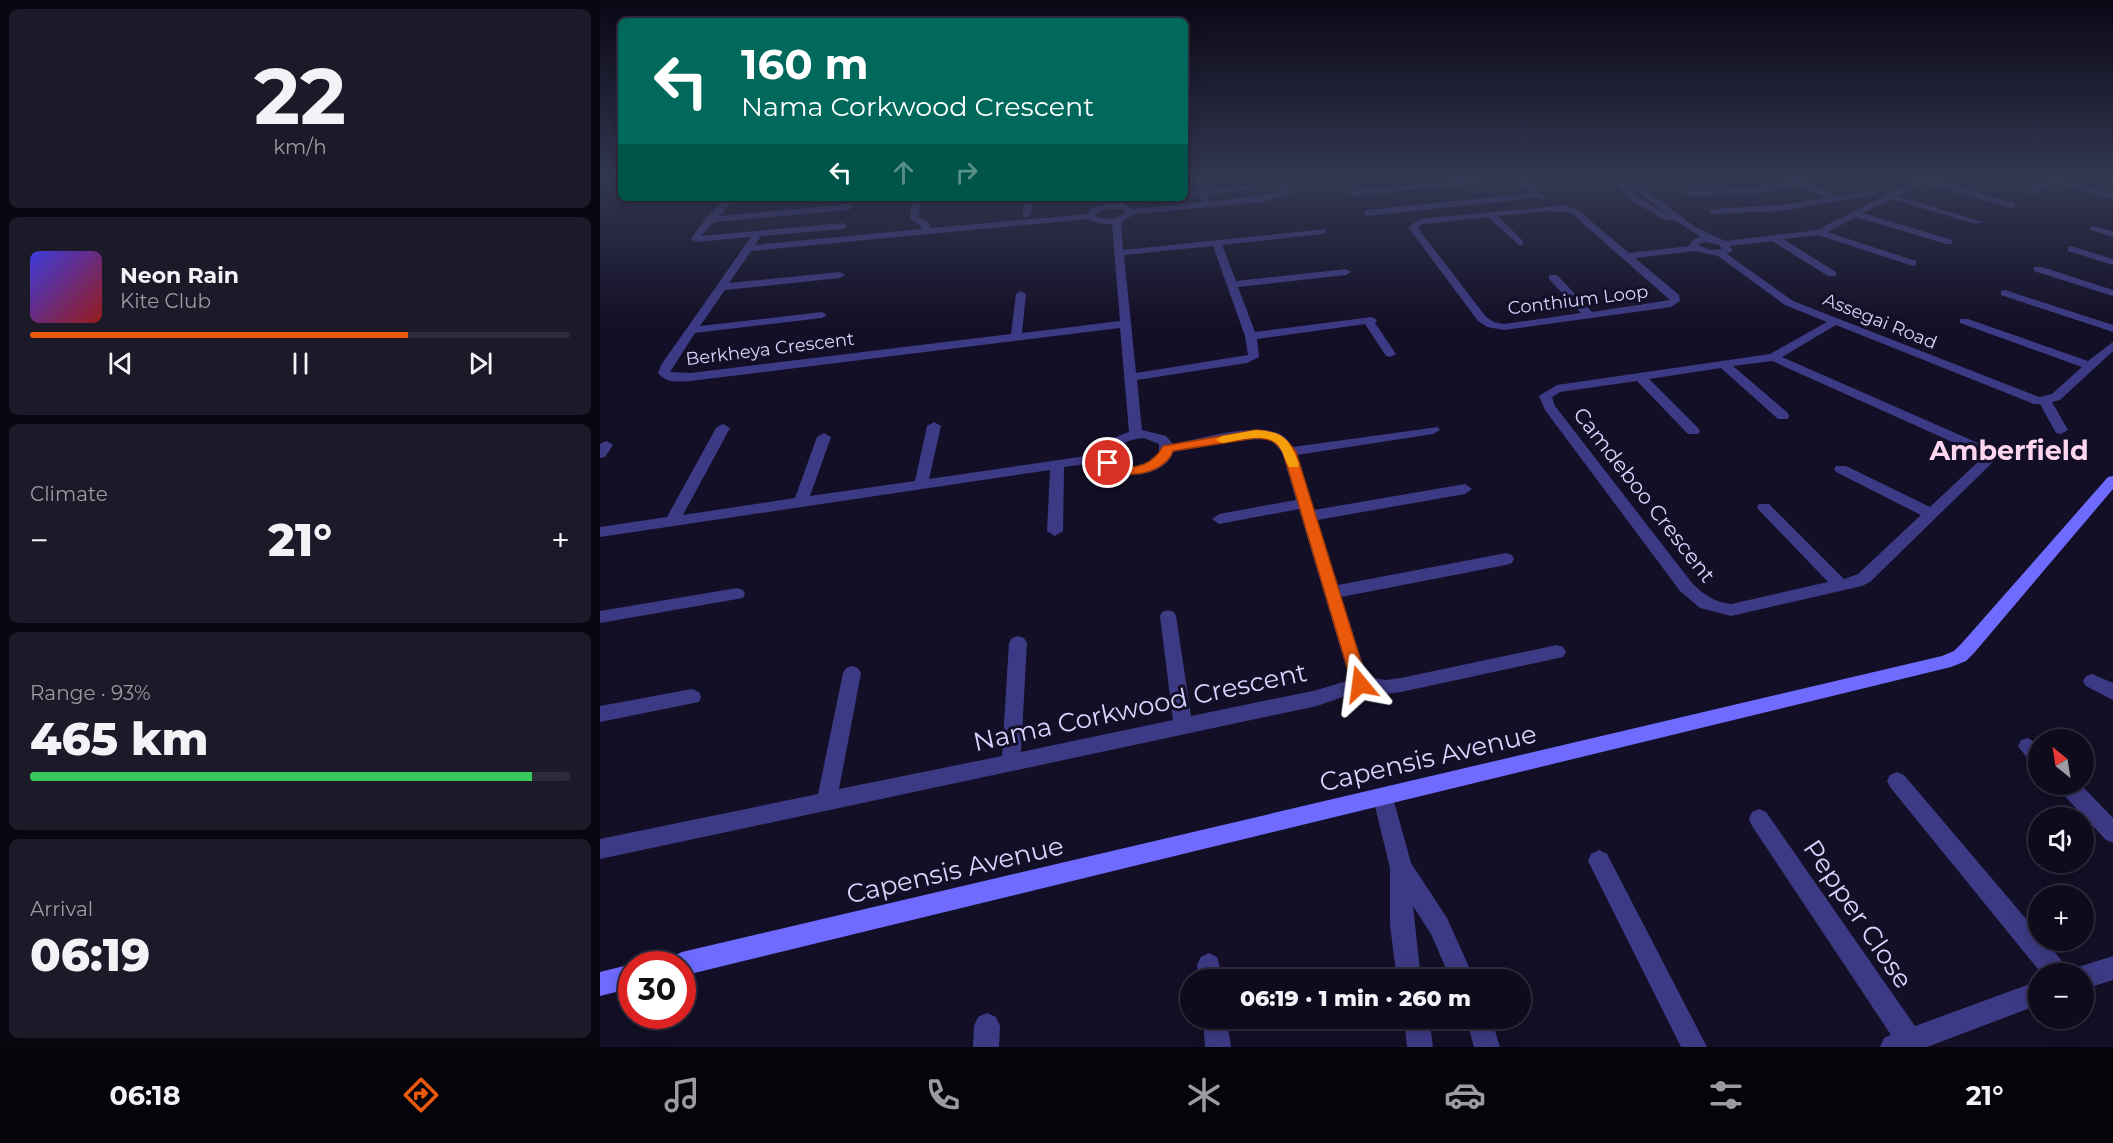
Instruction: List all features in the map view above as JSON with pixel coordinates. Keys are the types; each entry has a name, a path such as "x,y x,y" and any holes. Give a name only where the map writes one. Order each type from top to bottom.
{"street":[{"path":"703,227 696,239 834,227"},
{"path":"913,233 915,227"},
{"path":"926,227 926,231"},
{"path":"748,248 971,227"},
{"path":"1116,227 1136,435"},
{"name":"Conthium Loop","path":"1414,227 1483,321 1491,326 1504,327 1667,305 1675,301 1675,297 1593,227"},
{"path":"1503,227 1520,243"},
{"path":"1681,227 1691,235 1694,245"},
{"name":"Assegai Road","path":"1688,227 1721,246 1789,303 2041,401"},
{"path":"1721,246 1819,232 1829,227"},
{"path":"1906,227 1949,242"},
{"path":"2094,228 2113,234"},
{"path":"1118,253 1322,231"},
{"path":"1819,232 1913,263"},
{"path":"763,247 772,233"},
{"name":"Berkheya Crescent","path":"758,234 664,369 665,375 674,378 690,377 1124,324"},
{"path":"1776,238 1832,274"},
{"path":"1130,377 1247,360 1254,355 1251,336 1217,244"},
{"name":"Conthium Loop","path":"1627,256 1694,245 1704,252 1721,246"},
{"path":"2071,249 2113,262"},
{"path":"2038,269 2113,293"},
{"path":"1232,285 1346,272"},
{"path":"720,287 840,275"},
{"path":"1553,277 1589,315"},
{"path":"2005,293 2113,329"},
{"path":"1016,337 1020,294"},
{"path":"692,330 822,315"},
{"path":"1251,336 1370,320 1390,354"},
{"path":"1964,321 2091,366"},
{"name":"Camdeboo Crescent","path":"1773,357 1962,441 1983,453 1986,462 1864,578 1841,586 1731,610 1708,605 1695,597 1545,401 1545,396 1557,389 1773,357 1834,322"},
{"path":"2061,430 2041,401 2056,398 2113,345"},
{"path":"1723,364 1783,416"},
{"path":"1640,376 1693,431"},
{"path":"921,484 934,426"},
{"path":"673,520 723,428"},
{"path":"1289,452 1433,430"},
{"path":"1168,449 1267,434 1281,439 1289,452 1334,592 1360,684 1386,687 1401,685 1557,652"},
{"path":"1106,457 1111,445 1118,440 1136,435 1154,435 1161,439 1168,449"},
{"path":"801,501 824,437"},
{"path":"1106,457 1114,467 1132,471 1153,466 1166,455 1168,449"},
{"path":"600,532 1106,457"},
{"path":"1055,531 1057,464"},
{"path":"1841,469 1932,514"},
{"name":"Capensis Avenue","path":"696,961 1383,798 1954,659 1968,648 2113,480"},
{"path":"1219,519 1465,489"},
{"path":"1764,507 1841,586"},
{"path":"1334,592 1506,559"},
{"path":"600,617 737,594"},
{"path":"1168,616 1184,726"},
{"path":"1011,762 1018,643"},
{"path":"827,800 852,673"},
{"path":"2092,681 2113,692"},
{"name":"Nama Corkwood Crescent","path":"600,849 1317,698 1360,684"},
{"path":"600,714 692,697"},
{"path":"1898,781 2049,963"},
{"path":"2077,795 2113,833"},
{"path":"1383,798 1401,868 1402,925 1408,969"},
{"name":"Pepper Close","path":"1759,819 1906,1045"},
{"path":"1599,861 1694,1047"},
{"path":"1401,868 1439,926 1458,969"},
{"path":"2094,974 2113,968"},
{"path":"600,984 618,980"},
{"path":"1906,1045 2028,997"},
{"path":"1216,1029 1218,1047"},
{"path":"1418,1029 1420,1047"},
{"path":"1481,1029 1487,1047"}],"slow traffic":[{"path":"1222,440 1256,434 1272,435 1281,439 1285,444 1293,464"}],"district":[{"name":"Amberfield","path":"2009,451"}],"route":[{"path":"1108,463 1122,470 1132,471 1153,466 1161,461 1168,449 1256,434 1272,435 1281,439 1289,452 1334,592 1360,684"}]}
